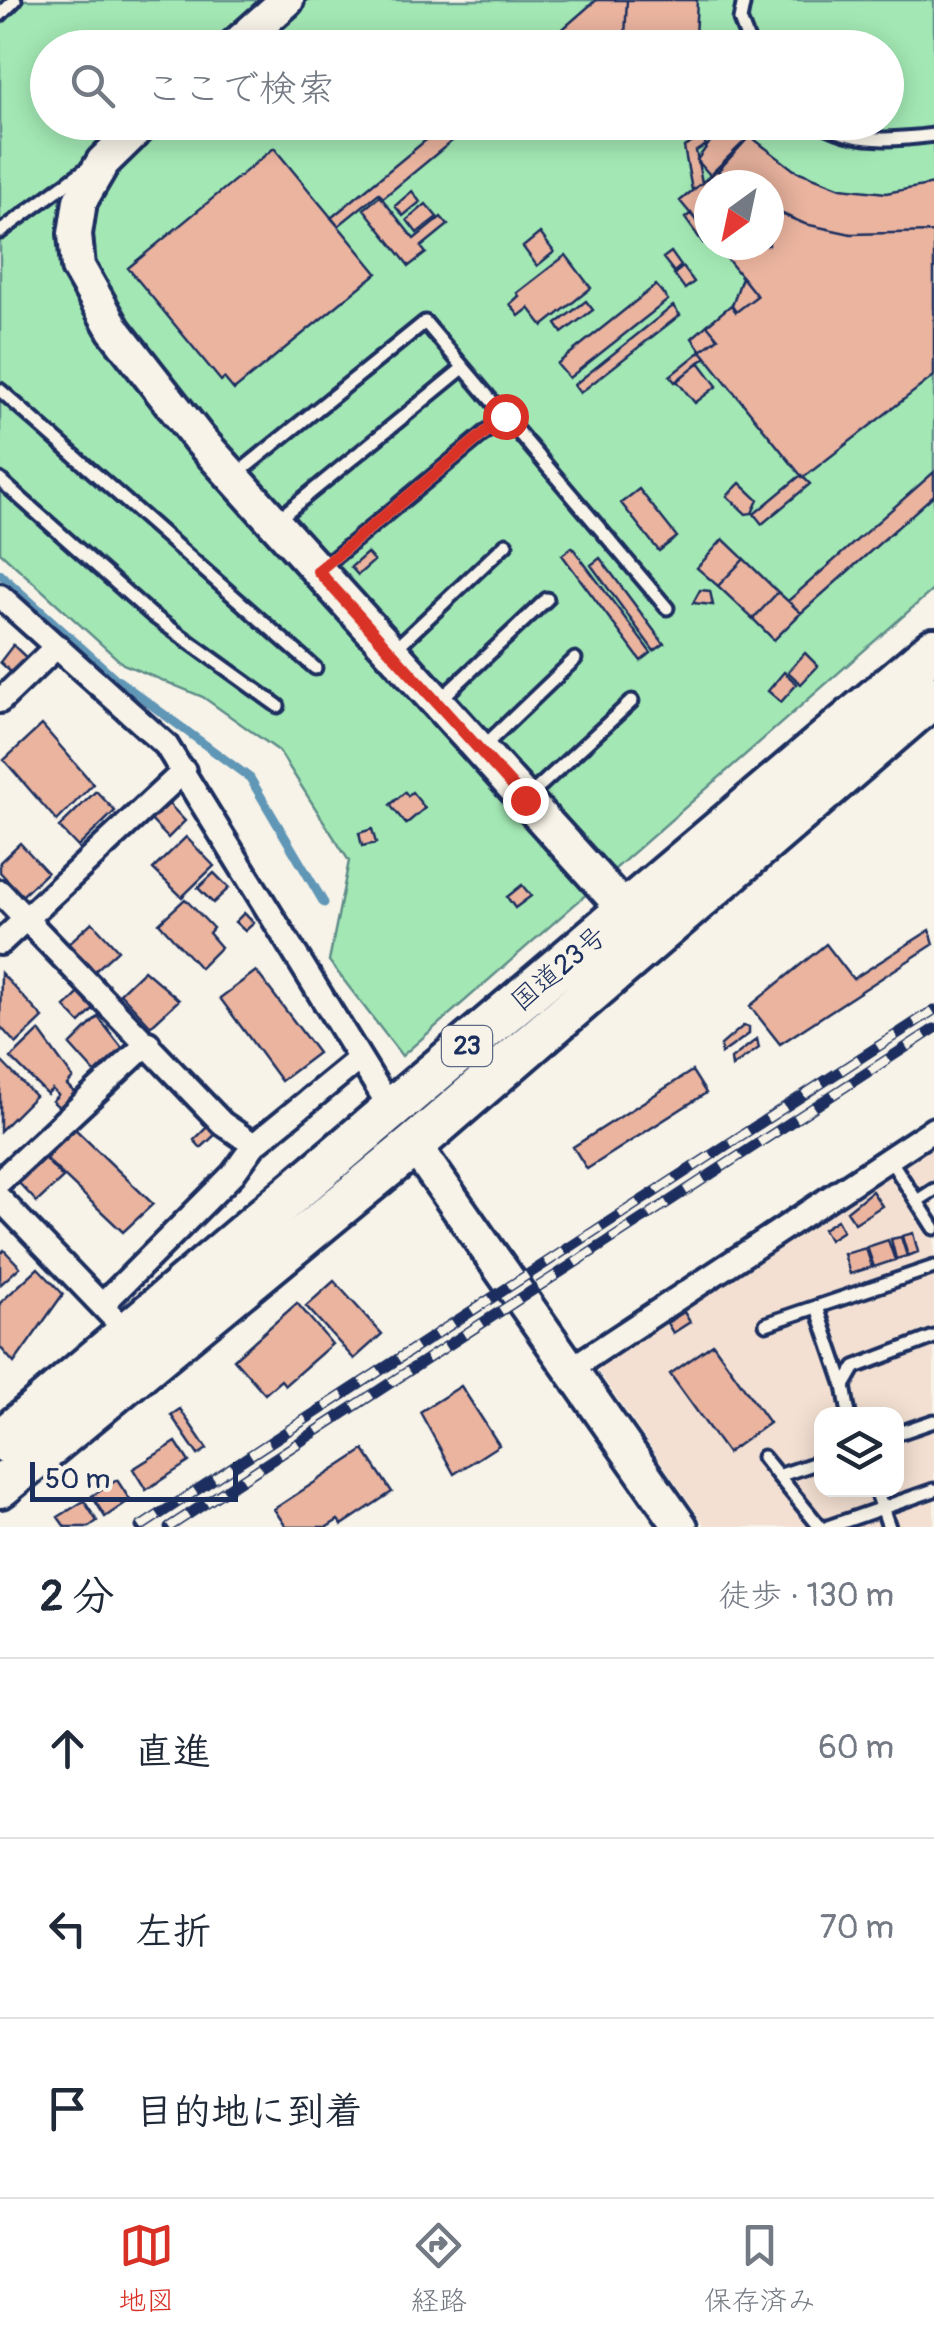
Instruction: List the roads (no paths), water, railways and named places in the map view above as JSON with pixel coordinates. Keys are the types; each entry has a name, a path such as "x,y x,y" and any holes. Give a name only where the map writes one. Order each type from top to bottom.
{"highway":[{"name":"国道23号","path":"0,1442 116,1319 392,1110 934,649"},
{"name":"国道23号","path":"0,1487 414,1146 934,696"}],"street":[{"path":"253,30 287,0"},
{"path":"124,140 80,201 75,234 78,267 114,330 233,477 627,912"},
{"path":"0,596 166,745 414,1146 681,1527"},
{"path":"0,701 57,646"},
{"path":"0,943 184,771"},
{"path":"0,892 222,1123 254,1144"},
{"path":"0,1181 148,1043"},
{"path":"0,1199 116,1319 254,1144 359,1059"},
{"path":"569,1370 934,1129"}],"lane":[{"path":"0,14 15,0"},
{"path":"744,0 740,20 744,30"},
{"path":"904,139 934,135"},
{"path":"0,232 118,146"},
{"path":"233,477 425,322 667,608"},
{"path":"274,522 464,368"},
{"path":"0,390 315,668"},
{"path":"318,571 505,416"},
{"path":"0,480 152,615 278,706"},
{"path":"392,652 506,544"},
{"path":"437,702 547,599"},
{"path":"480,750 575,659"},
{"path":"525,800 632,701"},
{"path":"889,1158 934,1228"},
{"path":"917,1201 934,1190"},
{"path":"766,1324 934,1267"},
{"path":"817,1307 848,1407"},
{"path":"844,1386 855,1367 934,1337"},
{"path":"904,1431 934,1421"},
{"path":"763,1458 820,1527"},
{"path":"778,1476 814,1463"},
{"path":"828,1527 934,1490"},
{"path":"879,1497 889,1527"}],"waterway":[{"path":"0,574 115,678 250,778 324,903"}],"railway":[{"path":"140,1527 934,1010"},
{"path":"169,1527 934,1029"}]}
